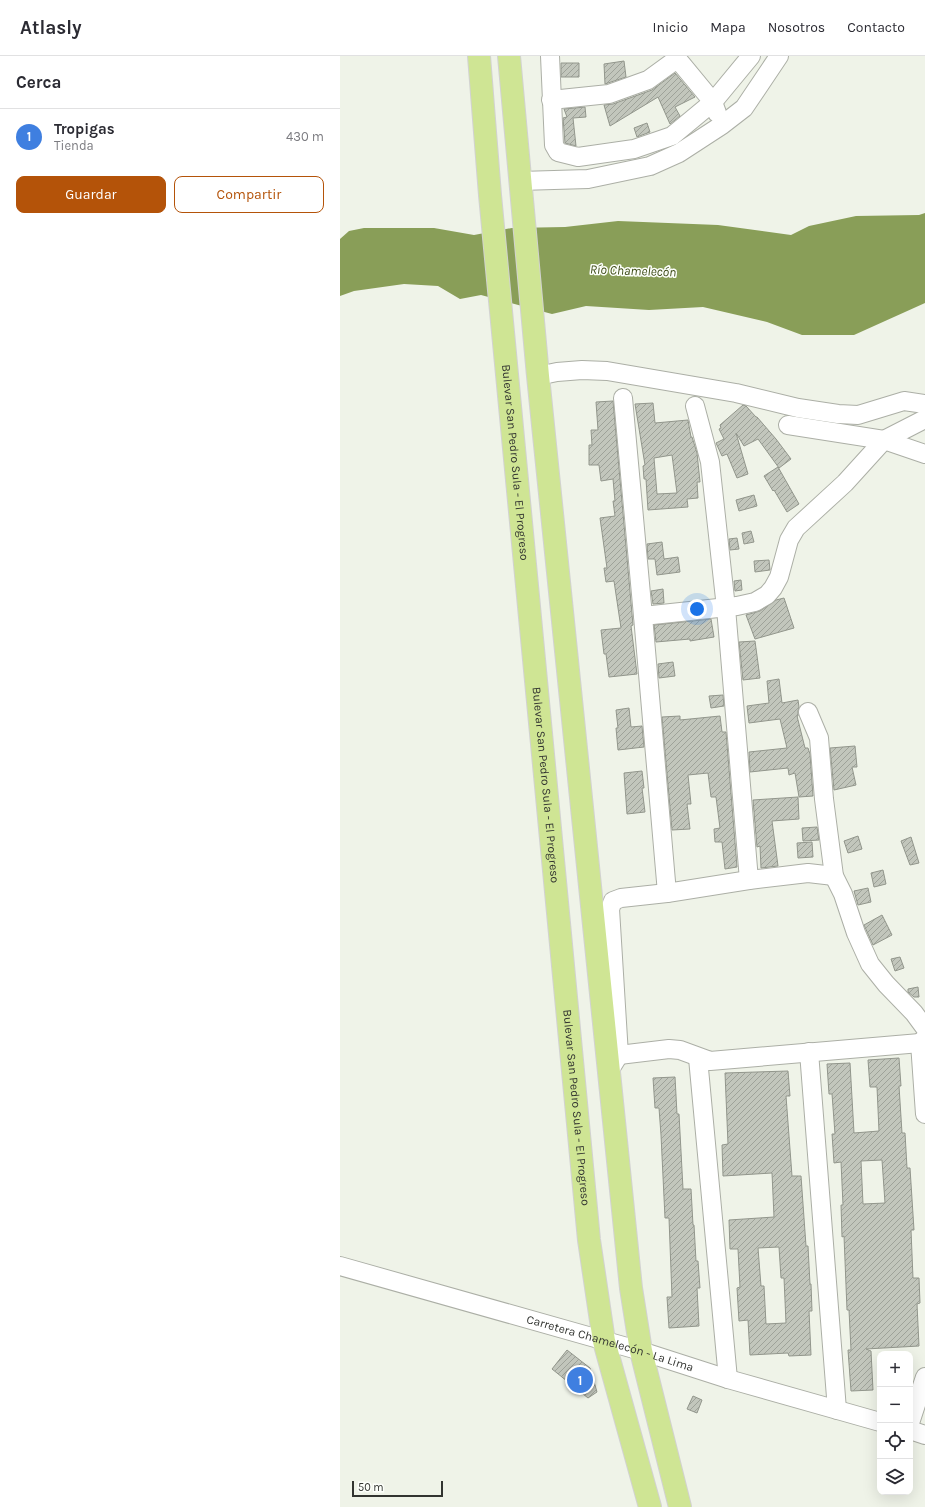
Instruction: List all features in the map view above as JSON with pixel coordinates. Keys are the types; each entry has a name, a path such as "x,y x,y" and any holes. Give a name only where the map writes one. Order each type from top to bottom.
{"main road":[{"name":"Bulevar San Pedro Sula - El Progreso","path":"479,56 490,194 589,1240 604,1341 650,1507"},
{"path":"509,56 537,367 614,1063 631,1288 641,1351 680,1507"}],"street":[{"path":"550,56 554,145 558,152 578,157 634,149 672,136 713,102 751,56"},
{"path":"520,189 650,166 679,154 744,108 779,56"},
{"path":"551,100 609,94 648,80 676,57 713,102 722,125"},
{"path":"537,367 558,372 582,370 607,371 736,393 798,408 838,414 858,415 904,401 925,404"},
{"path":"623,398 666,893"},
{"path":"695,406 710,462 726,608 749,880"},
{"path":"643,616 726,608 755,602 767,595 774,588 779,577 791,534 796,528 845,483 884,440 925,419"},
{"path":"788,425 884,440 925,454"},
{"path":"808,712 819,738 824,799 834,876 843,894 856,933 870,964 886,984 914,1013 924,1039 925,1114"},
{"path":"834,876 808,873 621,898 612,901 610,909 614,1063 669,1049 684,1051 698,1058 710,1061 924,1039"},
{"path":"809,1052 837,1410"},
{"path":"698,1058 728,1379"},
{"name":"Carretera Chamelecón - La Lima","path":"340,1266 641,1351 728,1379 877,1421"},
{"path":"913,1414 925,1377"},
{"path":"913,1431 925,1435"}],"water":[{"name":"Río Chamelecón","path":"925,213 925,303 854,335 802,335 767,322 703,307 649,310 586,306 552,314 481,295 460,299 438,286 404,284 354,291 340,296 340,239 349,231 364,228 434,228 474,235 512,228 565,227 618,221 718,225 791,235 809,226 856,216 919,215"}],"building":[{"path":"624,61 626,77 605,84 604,64"},
{"path":"561,63 579,63 579,77 561,77"},
{"path":"675,73 695,97 675,107 680,116 670,124 658,97 610,126 604,105 613,104 652,90"},
{"path":"585,107 586,117 573,118 576,146 565,143 563,118 567,117 564,109"},
{"path":"647,123 650,132 637,137 634,128"},
{"path":"613,401 633,625 631,626 637,674 609,677 601,630 621,628 614,581 606,582 604,568 607,568 600,518 615,516 613,501 615,501 613,479 601,481 599,465 589,465 589,445 592,445 591,430 598,430 596,402"},
{"path":"653,403 655,423 688,420 691,437 697,453 700,482 697,482 698,498 687,499 688,507 648,510 646,479 644,479 643,466 645,465 635,404","holes":["672,455 677,493 657,494 654,458"]},
{"path":"743,405 757,417 791,459 779,468 758,439 744,446 736,433 748,474 737,478 727,454 722,456 716,443 724,439 719,429 721,428 720,425"},
{"path":"778,467 799,504 787,512 764,476"},
{"path":"754,495 757,506 739,511 736,500"},
{"path":"751,531 754,542 744,544 742,533"},
{"path":"737,538 739,549 730,550 729,539"},
{"path":"662,542 664,559 678,557 680,572 657,575 655,559 648,559 647,544"},
{"path":"769,560 770,570 755,572 754,561"},
{"path":"741,580 742,590 735,591 734,581"},
{"path":"663,589 664,603 653,604 651,591"},
{"path":"784,598 794,628 755,639 746,615 760,611 776,600"},
{"path":"711,619 714,637 690,641 690,639 656,642 654,625"},
{"path":"755,641 760,678 743,680 739,642"},
{"path":"673,662 675,676 659,678 658,664"},
{"path":"779,679 782,703 798,700 799,707 797,716 805,748 808,748 810,754 813,796 799,797 795,773 789,775 788,768 750,772 749,752 787,748 780,719 749,723 747,706 769,703 767,681"},
{"path":"723,695 724,706 711,708 709,696"},
{"path":"629,708 631,727 642,726 644,747 618,750 616,710"},
{"path":"680,716 680,720 720,716 722,732 726,732 737,867 725,869 722,842 715,842 714,829 720,828 716,797 711,797 708,773 688,775 691,804 687,804 690,829 672,830 662,717"},
{"path":"855,746 857,767 852,767 856,785 834,790 830,748"},
{"path":"642,771 644,788 642,788 645,812 627,814 624,773"},
{"path":"798,797 799,819 772,821 778,866 761,868 760,846 757,847 753,800"},
{"path":"817,827 819,840 803,841 802,828"},
{"path":"858,836 862,849 848,853 844,841"},
{"path":"911,837 919,863 910,865 901,841"},
{"path":"812,842 813,857 798,858 797,843"},
{"path":"883,870 886,884 874,887 871,873"},
{"path":"868,888 871,902 858,905 854,891"},
{"path":"882,915 892,935 873,945 864,925"},
{"path":"900,957 904,968 895,971 891,959"},
{"path":"918,987 919,997 914,997 908,992 908,989"},
{"path":"899,1058 902,1133 905,1133 907,1168 910,1168 914,1230 911,1230 913,1278 919,1278 920,1303 917,1304 919,1346 866,1349 871,1351 873,1390 851,1391 848,1350 851,1350 849,1310 847,1310 844,1236 842,1237 841,1205 843,1205 841,1162 834,1163 832,1134 835,1134 832,1094 829,1094 827,1064 850,1063 854,1133 879,1131 877,1087 870,1087 868,1060","holes":["882,1160 885,1203 863,1204 861,1161"]},
{"path":"788,1071 790,1096 786,1096 792,1176 801,1176 806,1246 808,1246 812,1311 809,1311 811,1355 789,1356 788,1353 750,1355 748,1320 739,1321 737,1288 740,1287 738,1249 730,1249 729,1220 774,1217 772,1173 723,1176 722,1145 728,1144 725,1073","holes":["779,1247 781,1278 784,1278 786,1323 766,1324 764,1286 761,1286 758,1248"]},
{"path":"675,1077 677,1114 679,1114 683,1189 691,1189 696,1261 698,1261 700,1288 697,1288 699,1326 669,1328 667,1297 672,1297 669,1218 665,1218 659,1108 655,1108 653,1078"},
{"path":"567,1350 590,1368 597,1392 588,1398 552,1369"},
{"path":"693,1396 702,1400 697,1413 687,1409"}],"place":[{"name":"Tropigas","path":"580,1380"}]}
